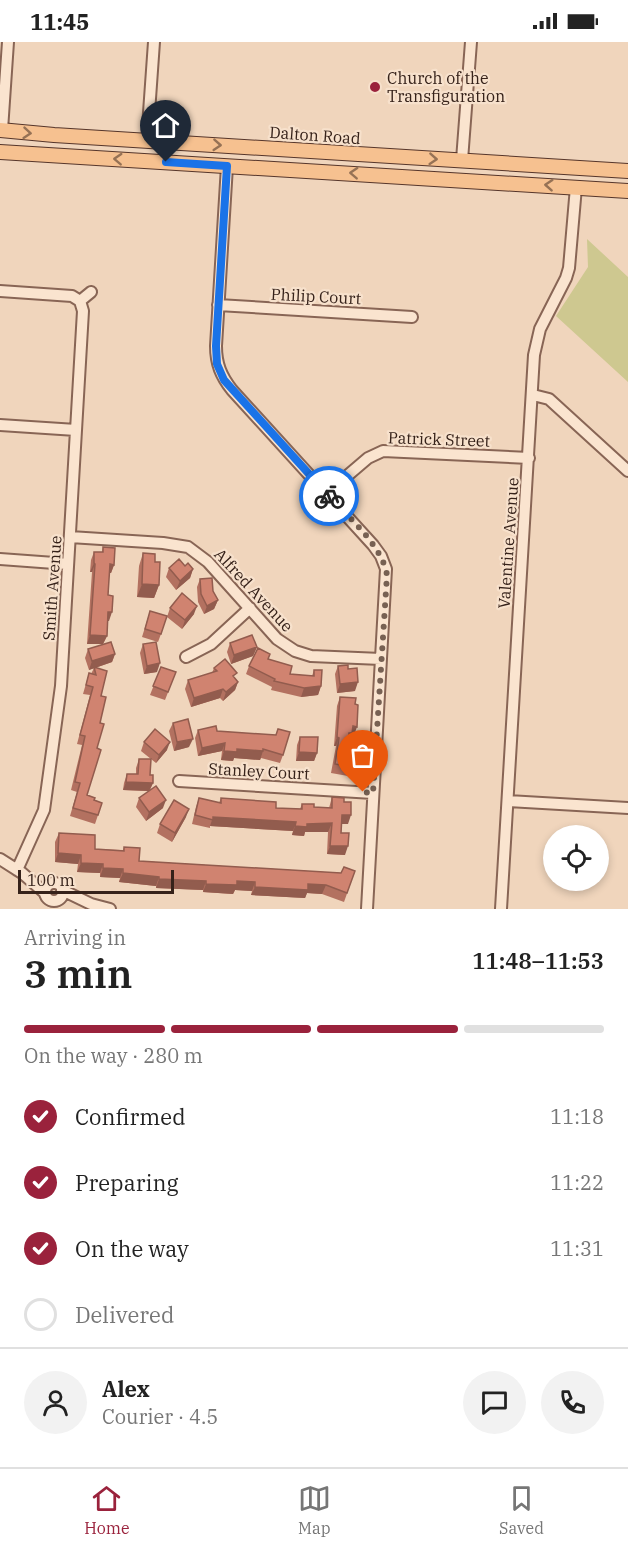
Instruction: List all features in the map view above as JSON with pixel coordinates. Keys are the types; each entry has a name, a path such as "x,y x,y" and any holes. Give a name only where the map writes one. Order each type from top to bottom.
{"main road":[{"name":"Dalton Road","path":"1,130 628,171"},
{"path":"146,160 147,141"},
{"path":"0,152 628,191"}],"street":[{"path":"1,130 8,42"},
{"path":"147,141 154,42"},
{"path":"462,160 471,42"},
{"path":"227,166 216,356 220,373 232,390 373,545 384,563 386,585 367,909"},
{"name":"Valentine Avenue","path":"501,909 537,339 546,314 570,267 576,187"},
{"path":"0,291 66,296 80,301 91,292"},
{"name":"Smith Avenue","path":"19,872 45,803 61,686 83,317 80,301"},
{"name":"Philip Court","path":"219,305 412,317"},
{"path":"533,395 549,399 628,471"},
{"path":"0,425 76,430"},
{"name":"Patrick Street","path":"327,494 368,458 383,451 529,458"},
{"name":"Alfred Avenue","path":"70,537 163,543 188,547 208,562 285,646 303,654 381,659"},
{"path":"0,559 68,564"},
{"path":"186,657 211,644 250,609"},
{"name":"Stanley Court","path":"178,781 373,793"},
{"path":"508,801 628,808"},
{"path":"0,859 53,896 110,909"},
{"path":"45,909 53,896"}],"shaded area":[{"path":"587,239 628,277 628,382 556,316 588,267"}],"building":[{"path":"103,547 115,548 114,565 110,564 108,595 113,596 112,612 108,612 107,636 90,635 94,552 103,552"},
{"path":"143,553 155,554 155,562 160,562 159,585 142,584"},
{"path":"179,559 185,566 188,563 193,569 180,581 169,568"},
{"path":"212,578 213,591 218,600 207,606 201,594 200,579"},
{"path":"182,593 197,606 185,620 170,608"},
{"path":"150,611 167,616 161,634 145,629"},
{"path":"252,635 257,647 234,655 230,643"},
{"path":"111,642 115,654 92,661 88,649"},
{"path":"156,642 160,663 147,666 143,644"},
{"path":"258,648 270,654 268,659 292,666 290,674 314,676 314,670 322,670 321,686 304,688 274,681 275,679 249,666"},
{"path":"225,659 237,673 233,676 238,682 226,692 223,689 194,698 188,680 217,671 214,668"},
{"path":"348,665 348,669 357,668 358,682 340,684 338,666"},
{"path":"94,667 107,671 101,696 106,697 100,723 104,724 97,748 101,750 87,795 102,803 98,815 73,808 80,783 75,782 85,736 80,735 93,687 86,685 89,673 96,675"},
{"path":"161,667 176,672 168,692 153,686"},
{"path":"340,697 356,698 355,704 358,705 357,727 353,726 352,733 349,733 348,748 354,750 351,767 335,764 339,738 337,737"},
{"path":"188,719 193,739 177,742 173,723"},
{"path":"216,726 217,731 276,735 278,729 290,732 283,755 263,749 263,751 237,749 237,752 224,751 225,743 202,748 198,730"},
{"path":"155,729 170,742 159,755 144,742"},
{"path":"300,737 318,737 317,753 299,752"},
{"path":"139,759 151,759 150,775 153,775 153,783 126,782 127,774 138,774"},
{"path":"156,786 166,800 149,812 139,798"},
{"path":"332,797 344,798 344,802 351,802 351,815 342,815 341,833 349,833 348,846 330,846 332,823 307,824 307,827 295,826 296,822 213,817 213,820 195,815 199,798 221,803 221,798 276,802 276,808 302,809 302,804 332,808"},
{"path":"174,800 189,809 175,833 160,824"},
{"path":"59,833 95,835 95,849 124,851 124,847 140,848 139,861 341,873 344,867 355,871 347,893 326,885 308,884 308,890 255,887 255,882 237,881 237,885 159,879 159,877 123,873 123,869 103,868 103,864 81,863 81,855 58,853"}],"way so far":[{"path":"329,496 377,550 387,575 373,793 363,792"}],"place":[{"name":"Church of the Transfiguration","path":"375,87"}],"route":[{"path":"166,162 227,166 216,346 217,364 224,380 329,496"}]}
